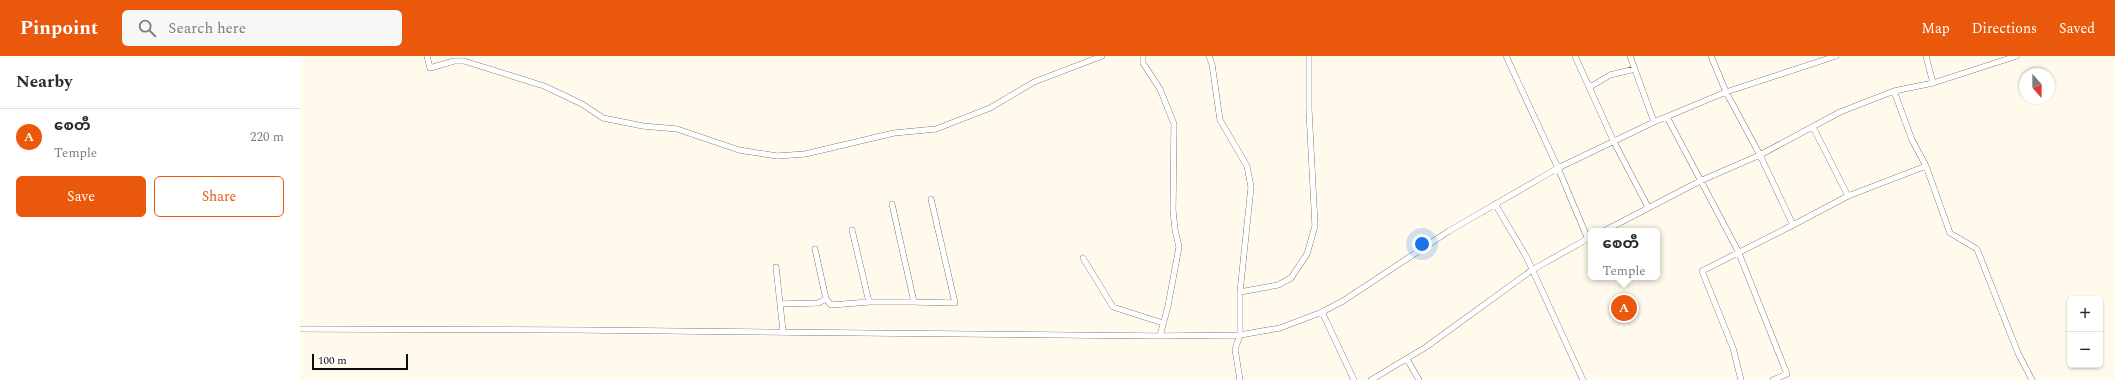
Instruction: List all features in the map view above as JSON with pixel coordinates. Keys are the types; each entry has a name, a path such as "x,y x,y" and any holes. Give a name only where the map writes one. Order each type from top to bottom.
{"street":[{"path":"428,56 430,68 464,61 536,83 582,104 604,118 644,126 678,129 739,150 777,156 805,154 894,133 936,130 990,108 1034,82 1102,56"},
{"path":"1143,56 1143,63 1160,88 1174,124 1174,210 1175,230 1179,247 1160,336"},
{"path":"1209,56 1212,64 1220,120 1247,166 1251,187 1240,292 1240,335 1234,349 1240,380"},
{"path":"1240,292 1278,285 1291,278 1307,254 1314,226 1309,110 1309,56"},
{"path":"1506,56 1588,234"},
{"path":"1576,56 1614,142 1648,207"},
{"path":"1630,56 1654,122"},
{"path":"1711,56 1726,92 1760,155 1793,225"},
{"path":"300,329 1160,336 1240,335 1280,328 1322,312 1343,301 1449,231 1558,168 1654,122 1726,92 1836,56"},
{"path":"1926,56 1933,83"},
{"path":"1610,228 1700,181 1760,155 1840,112 1894,91 1933,83 2017,56"},
{"path":"1590,86 1610,75 1635,69"},
{"path":"1894,91 1912,140 1926,166 1950,233 1977,249 2018,353 2032,380"},
{"path":"1667,117 1738,251 1787,374 1773,380"},
{"path":"1813,127 1848,196"},
{"path":"1741,380 1733,348 1702,271 1738,251 1793,225 1848,196 1926,166"},
{"path":"814,249 826,299 830,305 869,302 955,303 931,199"},
{"path":"892,204 914,302"},
{"path":"1495,204 1526,256 1583,380"},
{"path":"852,230 869,302"},
{"path":"1371,380 1408,358 1532,270 1588,239"},
{"path":"1084,258 1113,307 1163,323"},
{"path":"776,267 783,332"},
{"path":"780,304 818,303 826,299"},
{"path":"1322,312 1354,380"},
{"path":"1408,358 1419,380"}],"place":[{"name":"စေတီ","path":"1624,308"}]}
